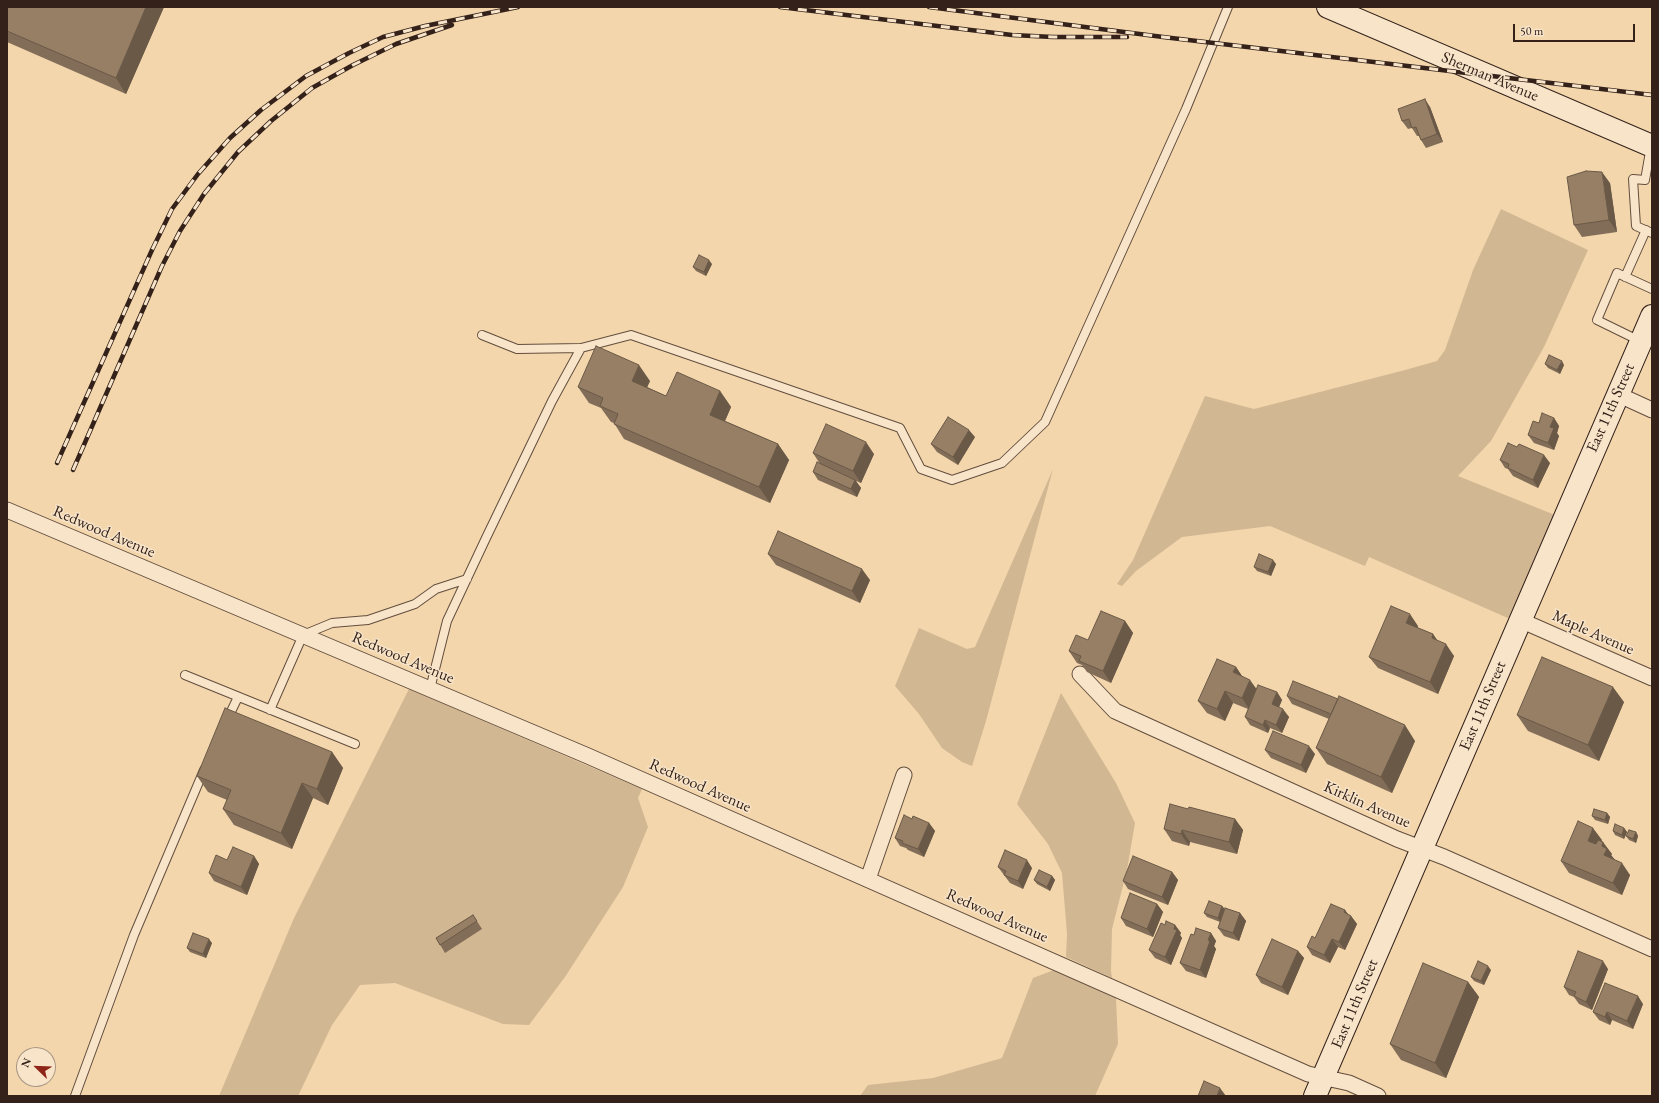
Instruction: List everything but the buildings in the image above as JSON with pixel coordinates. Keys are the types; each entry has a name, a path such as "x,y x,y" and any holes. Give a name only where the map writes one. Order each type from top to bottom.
{"main road":[{"name":"Sherman Avenue","path":"1328,7 1652,146"},
{"name":"East 11th Street","path":"1319,1086 1652,316"}],"street":[{"path":"1617,394 1652,410"},
{"name":"Redwood Avenue","path":"7,510 588,756 1308,1074 1319,1086 1349,1083 1378,1096"},
{"name":"Maple Avenue","path":"1520,620 1652,678"},
{"name":"Kirklin Avenue","path":"1080,674 1116,711 1397,839 1422,848 1652,949"},
{"path":"868,879 904,775"}],"lane":[{"path":"482,335 517,349 581,348 631,335 900,428 921,469 952,480 1002,463 1045,422 1186,109 1228,7"},
{"path":"1625,277 1649,232 1636,226 1638,209 1633,179 1649,180 1652,146"},
{"path":"1641,341 1596,320 1616,273 1652,289"},
{"path":"430,689 447,621 552,401 581,348"},
{"path":"270,710 303,635 332,623 368,620 415,604 436,589 467,579"},
{"path":"185,675 355,744"},
{"path":"222,731 238,697"},
{"path":"75,1096 134,935 167,854 206,765"}],"shaded area":[{"path":"1501,209 1588,250 1544,347 1491,441 1458,476 1555,515 1510,619 1369,557 1365,566 1270,526 1182,537 1136,571 1122,586 1117,584 1133,560 1205,396 1254,409 1437,361 1445,350 1473,270"},
{"path":"1053,469 986,721 972,766 962,762 942,748 919,714 895,686 919,628 967,649 975,647"},
{"path":"409,689 642,789 638,798 648,827 623,887 565,977 529,1025 503,1024 395,983 360,985 332,1025 298,1096 219,1096 294,918"},
{"path":"1061,693 1116,783 1135,823 1127,870 1112,929 1112,978 1066,957 1067,934 1062,873 1048,844 1017,804"},
{"path":"1054,970 1116,998 1118,1044 1095,1096 860,1096 868,1085 933,1078 1002,1058 1033,978"}],"railway":[{"path":"57,463 152,250 172,209 198,174 230,138 261,110 306,76 383,37 425,26 518,7"},
{"path":"780,7 1012,35 1053,37 1127,37"},
{"path":"929,7 1163,37 1652,95"},
{"path":"73,470 162,266 180,231 204,194 238,152 271,121 312,88 353,65 396,44 452,25"}]}
